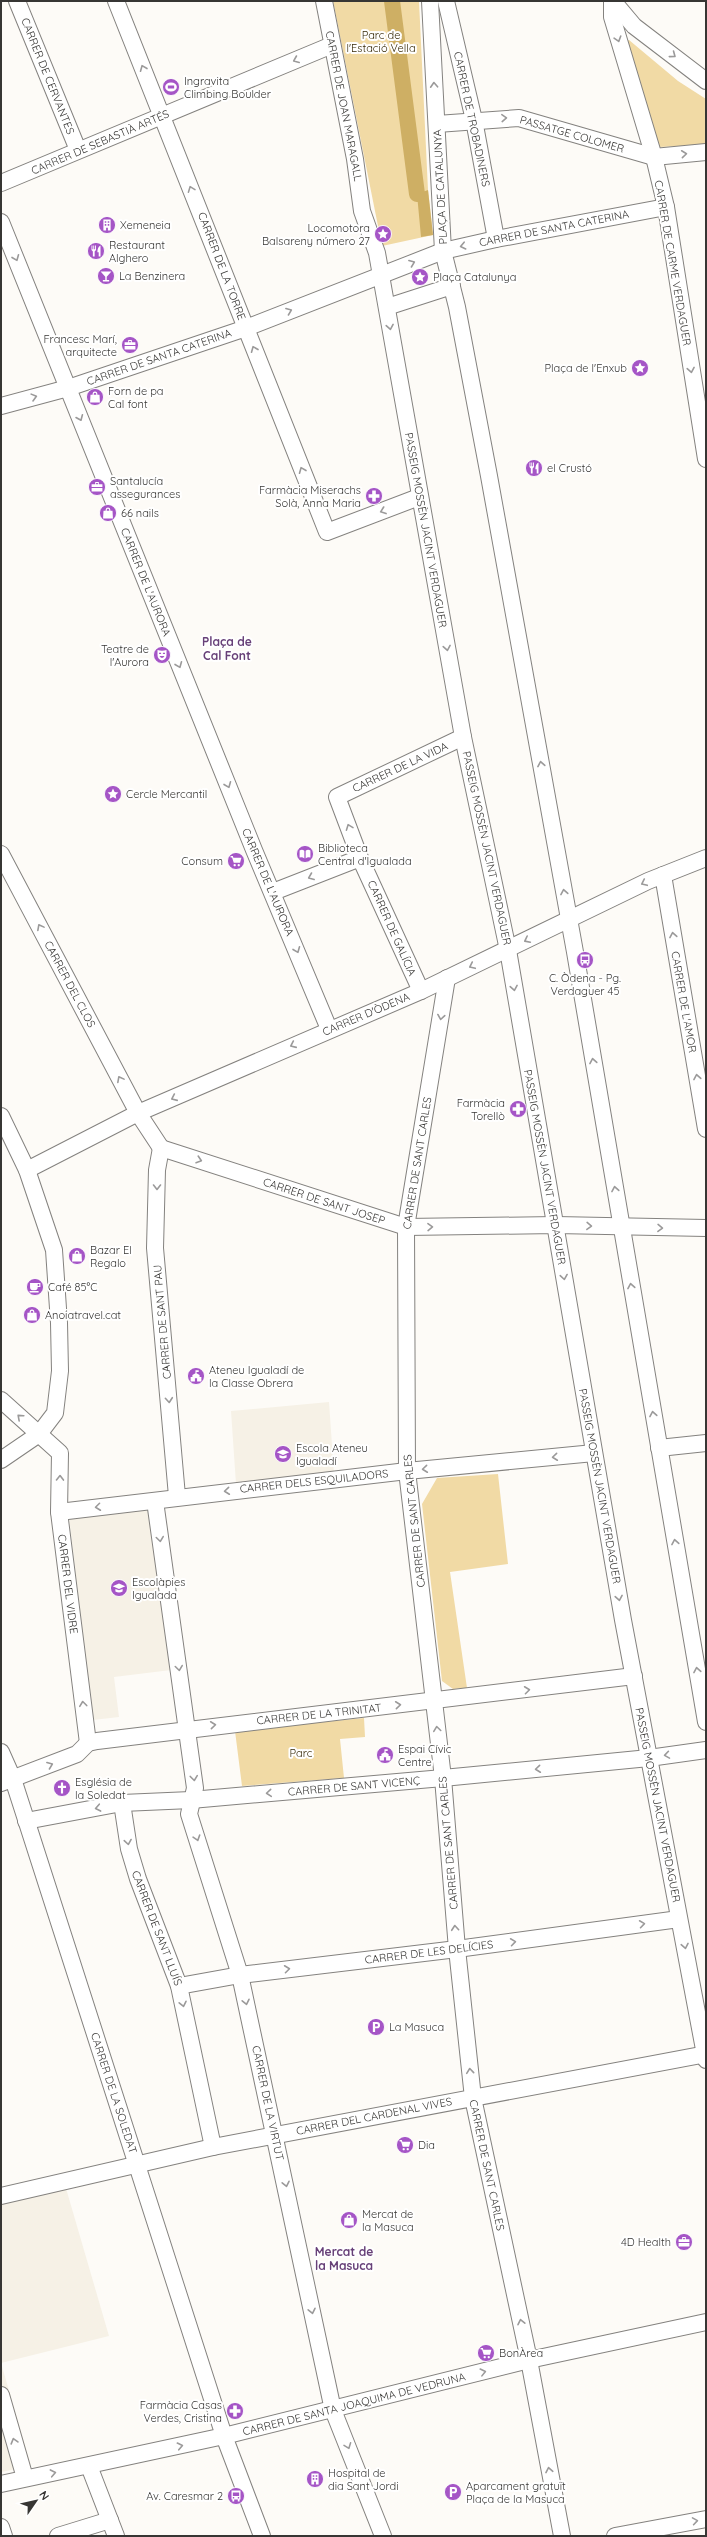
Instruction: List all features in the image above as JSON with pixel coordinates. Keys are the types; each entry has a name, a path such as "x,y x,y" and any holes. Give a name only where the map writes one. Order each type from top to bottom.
{"street":[{"name":"CARRER DE CERVANTES","path":"17,1 78,150"},
{"name":"CARRER DE LA TORRE","path":"116,1 163,115 327,532 420,498"},
{"name":"CARRER DE JOAN MARAGALL","path":"324,1 355,159 362,211 377,252 381,275"},
{"path":"430,1 437,124"},
{"name":"CARRER DE TROBADINERS","path":"446,1 474,120 496,238"},
{"path":"613,1 634,26 706,81"},
{"name":"CARRER DE CARME VERDAGUER","path":"613,1 612,17 654,157 666,207 706,459"},
{"name":"CARRER DE SEBASTIÀ ARTÉS","path":"1,183 332,45"},
{"name":"PASSATGE COLOMER","path":"437,124 474,120 520,118 654,157 706,152"},
{"name":"PLAÇA DE CATALUNYA","path":"437,124 443,251"},
{"name":"CARRER DE SANTA CATERINA","path":"443,251 496,238 666,207"},
{"name":"CARRER DE L'AURORA","path":"1,222 254,850 273,892 329,1029"},
{"path":"381,275 443,251 452,286 489,476 568,919 706,1722"},
{"name":"CARRER DE SANTA CATERINA","path":"1,406 68,388 246,328 381,275"},
{"name":"PASSEIG MOSSÈN JACINT VERDAGUER","path":"381,275 463,737 508,950 594,1453 649,1758 706,2056"},
{"path":"387,307 452,286"},
{"name":"CARRER DE LA VIDA","path":"337,797 463,737"},
{"name":"CARRER DE GALÍCIA","path":"337,797 360,858 420,991"},
{"name":"CARRER DEL CLOS","path":"1,854 138,1114 161,1148"},
{"path":"273,892 360,858"},
{"name":"CARRER D'ÒDENA","path":"27,1170 138,1114 329,1029 420,991 508,950 568,919 663,875 706,858"},
{"name":"CARRER DE L'AMOR","path":"663,875 706,1129"},
{"name":"CARRER DE SANT CARLES","path":"447,978 406,1227 407,1471 443,1778 457,1949 473,2098 529,2360 562,2536"},
{"path":"1,1116 27,1170 54,1250 59,1323 60,1371 55,1413 39,1434 1,1460"},
{"name":"CARRER DE SANT JOSEP","path":"161,1148 406,1227 556,1225 621,1228 706,1228"},
{"name":"CARRER DE SANT PAU","path":"161,1148 157,1170 155,1248 177,1496"},
{"name":"CARRER DEL VIDRE","path":"1,1400 60,1453 60,1512 88,1743"},
{"path":"659,1448 706,1443"},
{"name":"CARRER DELS ESQUILADORS","path":"60,1512 177,1496 407,1471 594,1453"},
{"name":"CARRER DE LA VIRTUT","path":"155,1500 188,1728 195,1788 189,1814 240,1975 333,2410 383,2536"},
{"name":"CARRER DE LA TRINITAT","path":"88,1743 188,1728 433,1701 634,1676"},
{"path":"7,1781 77,1754 88,1743"},
{"name":"CARRER DE SANT VICENÇ","path":"26,1821 122,1803 191,1800 443,1778 649,1758 706,1750"},
{"name":"CARRER DE LA SOLEDAT","path":"1,1752 7,1781 26,1821 224,2436 262,2536"},
{"name":"CARRER DE SANT LLUÍS","path":"122,1803 129,1849 138,1880 180,1986 213,2147"},
{"name":"CARRER DE LES DELÍCIES","path":"180,1986 240,1975 457,1949 679,1919"},
{"name":"CARRER DEL CARDENAL VIVES","path":"1,2196 137,2163 213,2147 706,2056"},
{"name":"CARRER DE SANTA JOAQUIMA DE VEDRUNA","path":"1,2484 224,2436 529,2360 706,2322"},
{"path":"1,2395 25,2478"},
{"path":"89,2466 116,2536"},
{"path":"615,2536 674,2530 706,2519"},
{"path":"58,2536 110,2520"},
{"path":"1,2527 4,2536"}],"shaded area":[{"path":"428,190 433,235 421,237 417,194"},
{"name":"Escola Ateneu Igualadí","path":"329,1402 334,1474 236,1484 231,1411"},
{"name":"Escolàpies Igualada","path":"150,1508 171,1670 114,1677 119,1717 93,1720 69,1517"},
{"path":"63,2178 109,2336 1,2363 1,2193"},
{"path":"1,2363 31,2466 1,2472"}],"green space":[{"name":"Parc de l'Estació Vella","path":"333,1 419,1 428,190 433,235 382,246"},
{"path":"629,40 678,81 706,99 706,145 659,147 625,41"},
{"path":"498,1474 508,1564 450,1572 467,1688 453,1689 442,1681 422,1504 437,1478"},
{"name":"Parc","path":"364,1718 365,1737 340,1739 344,1778 242,1786 235,1731"}],"waterway":[{"path":"392,1 417,194"}],"place":[{"name":"Ingravita Climbing Boulder","path":"171,87"},
{"name":"Xemeneia","path":"107,225"},
{"name":"Locomotora Balsareny número 27","path":"383,234"},
{"name":"Restaurant Alghero","path":"96,251"},
{"name":"La Benzinera","path":"106,276"},
{"name":"Plaça Catalunya","path":"420,277"},
{"name":"Francesc Marí, arquitecte","path":"130,345"},
{"name":"Plaça de l'Enxub","path":"640,368"},
{"name":"Forn de pa Cal font","path":"95,397"},
{"name":"el Crustó","path":"534,468"},
{"name":"Santalucía assegurances","path":"97,487"},
{"name":"Farmàcia Miserachs Solà, Anna Maria","path":"374,496"},
{"name":"66 nails","path":"108,513"},
{"name":"Teatre de l'Aurora","path":"162,655"},
{"name":"Cercle Mercantil","path":"113,794"},
{"name":"Biblioteca Central d'Igualada","path":"305,854"},
{"name":"Consum","path":"236,861"},
{"name":"C. Òdena - Pg. Verdaguer 45","path":"585,960"},
{"name":"Farmàcia Torellò","path":"518,1109"},
{"name":"Bazar El Regalo","path":"77,1256"},
{"name":"Café 85°C","path":"35,1287"},
{"name":"Anoiatravel.cat","path":"32,1315"},
{"name":"Ateneu Igualadí de la Classe Obrera","path":"196,1376"},
{"name":"Escola Ateneu Igualadí","path":"283,1454"},
{"name":"Escolàpies Igualada","path":"119,1588"},
{"name":"Espai Cívic Centre","path":"385,1755"},
{"name":"Església de la Soledat","path":"62,1788"},
{"name":"La Masuca","path":"376,2027"},
{"name":"Dia","path":"405,2145"},
{"name":"Mercat de la Masuca","path":"349,2220"},
{"name":"4D Health","path":"684,2242"},
{"name":"BonÀrea","path":"486,2353"},
{"name":"Farmàcia Casas Verdes, Cristina","path":"235,2411"},
{"name":"Hospital de dia Sant Jordi","path":"315,2479"},
{"name":"Aparcament gratuït Plaça de la Masuca","path":"453,2492"},
{"name":"Av. Caresmar 2","path":"236,2496"}],"district":[{"name":"Plaça de Cal Font","path":"227,649"},
{"name":"Mercat de la Masuca","path":"344,2259"}]}
